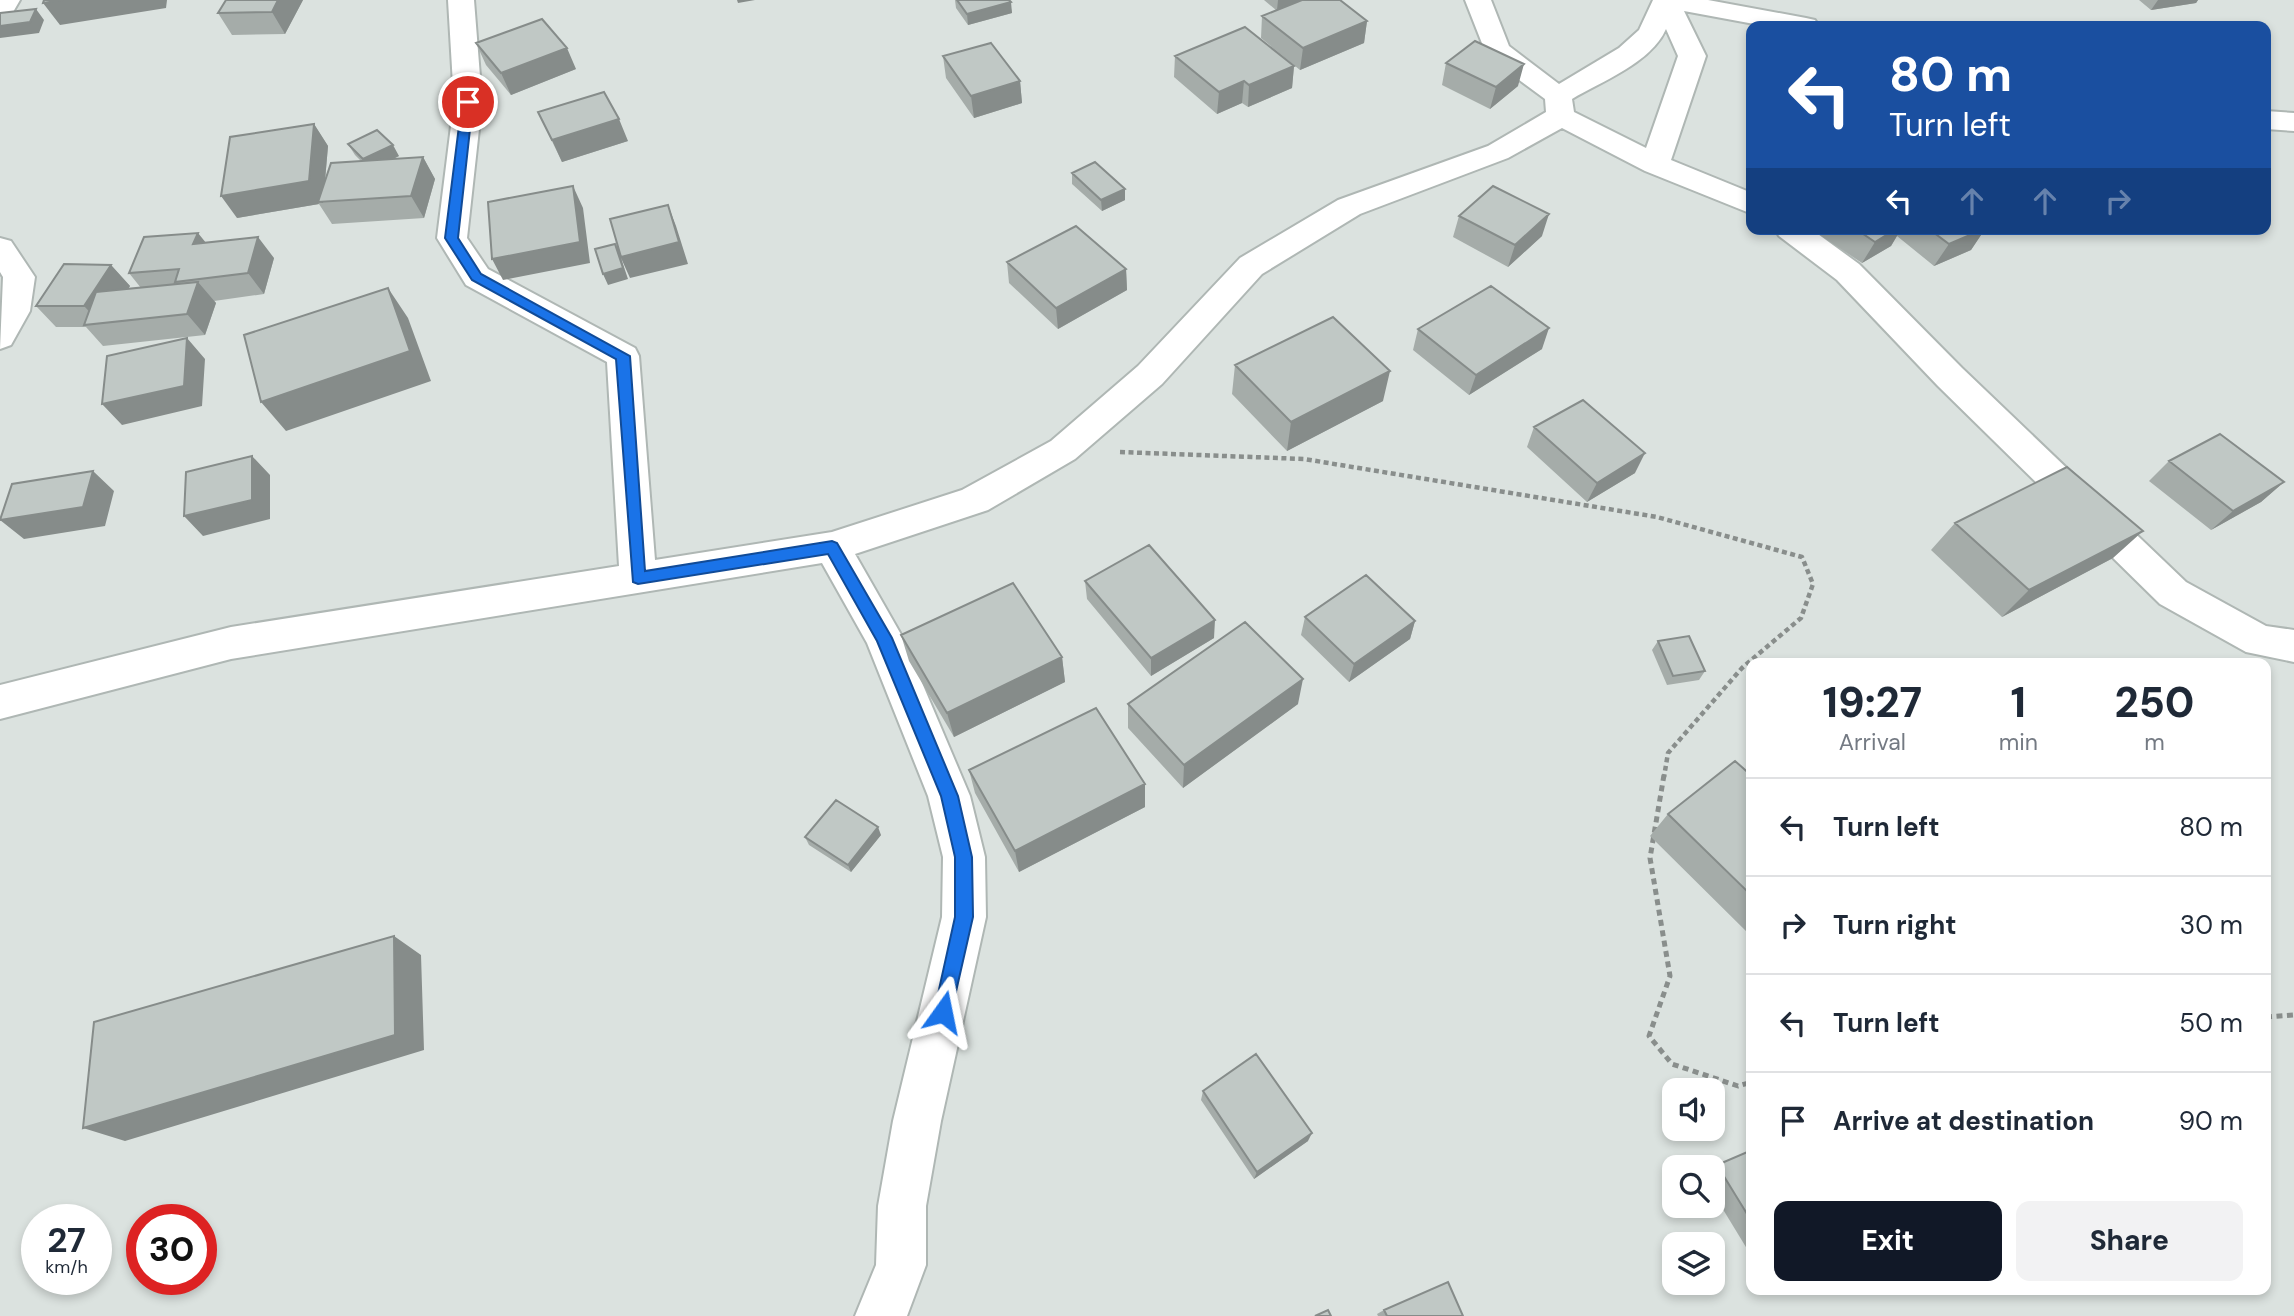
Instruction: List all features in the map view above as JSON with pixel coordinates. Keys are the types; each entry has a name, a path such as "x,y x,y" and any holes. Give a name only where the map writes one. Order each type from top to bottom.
{"street":[{"path":"0,13 7,0"},
{"path":"461,0 468,102 452,238 477,277 623,356 638,578"},
{"path":"1478,0 1497,50 1559,106 1656,164 1746,202"},
{"path":"0,702 231,643 832,547 975,500 1063,450 1150,374 1251,266 1349,207 1498,152 1629,54 1651,34 1666,0"},
{"path":"1666,0 1779,21"},
{"path":"1656,164 1692,56 1666,0"},
{"path":"2271,120 2294,122"},
{"path":"1798,235 1848,271 1950,377 2173,593 2259,641 2294,646"},
{"path":"0,248 19,277 14,312 0,337"},
{"path":"832,547 884,638 949,796 964,857 964,917 917,1121 902,1206 901,1265 881,1316"}],"path":[{"path":"1063,450 1304,459 1657,517 1802,557 1813,584 1801,618 1754,658"},
{"path":"1746,665 1668,753 1650,858 1670,976 1650,1036 1672,1064 1738,1086 1746,1084"},
{"path":"2271,1017 2294,1015"}],"building":[{"path":"226,0 278,0 272,12 218,13"},
{"path":"957,0 1009,0 1011,2 967,14"},
{"path":"1302,0 1340,0 1367,21 1303,48 1262,16"},
{"path":"36,9 30,22 0,26 0,13"},
{"path":"542,19 567,48 501,73 476,43"},
{"path":"1245,27 1294,66 1249,85 1244,81 1219,92 1175,56"},
{"path":"1475,41 1524,64 1496,87 1446,63"},
{"path":"991,43 1020,81 971,96 943,56"},
{"path":"604,92 619,119 552,140 538,112"},
{"path":"314,124 309,181 221,196 230,137"},
{"path":"377,130 393,145 363,159 348,144"},
{"path":"423,157 411,196 318,202 331,163"},
{"path":"1095,162 1125,189 1101,200 1072,173"},
{"path":"573,186 580,242 492,259 488,202"},
{"path":"1493,186 1549,214 1515,245 1459,216"},
{"path":"668,205 679,242 621,257 610,219"},
{"path":"1076,226 1126,269 1056,308 1007,262"},
{"path":"198,233 193,244 258,237 248,273 175,282 179,269 129,273 144,237"},
{"path":"1865,235 1886,235 1875,242"},
{"path":"1937,235 1970,235 1949,244"},
{"path":"615,244 623,268 603,274 595,249"},
{"path":"64,264 111,265 84,306 36,306"},
{"path":"198,282 187,314 84,325 96,292"},
{"path":"1491,286 1549,328 1476,375 1418,329"},
{"path":"388,288 410,351 261,402 244,335"},
{"path":"1333,317 1390,371 1291,422 1235,365"},
{"path":"187,338 184,386 102,404 107,356"},
{"path":"1583,400 1645,453 1597,483 1534,427"},
{"path":"2220,434 2284,482 2233,511 2169,461"},
{"path":"252,456 252,500 184,516 186,472"},
{"path":"2067,467 2143,531 2029,590 1955,523"},
{"path":"93,471 83,507 0,520 12,484"},
{"path":"1149,545 1215,620 1151,658 1085,581"},
{"path":"1366,575 1415,621 1354,664 1305,617"},
{"path":"1013,583 1062,657 947,713 901,635"},
{"path":"1245,622 1303,679 1184,765 1128,704"},
{"path":"1689,636 1705,671 1673,676 1658,641"},
{"path":"1096,708 1145,784 1015,851 969,770"},
{"path":"1735,761 1746,771 1746,890 1668,814"},
{"path":"836,800 878,827 848,865 805,837"},
{"path":"394,936 395,1035 83,1128 94,1022"},
{"path":"1256,1054 1312,1133 1257,1172 1203,1091"},
{"path":"1746,1153 1746,1212 1725,1178 1725,1162"},
{"path":"1448,1282 1463,1316 1387,1316 1384,1310"},
{"path":"1328,1310 1331,1316 1315,1316"}],"route":[{"path":"468,102 452,238 477,277 623,356 638,578 832,547 884,638 949,796 964,857 964,917 943,1012"}]}
